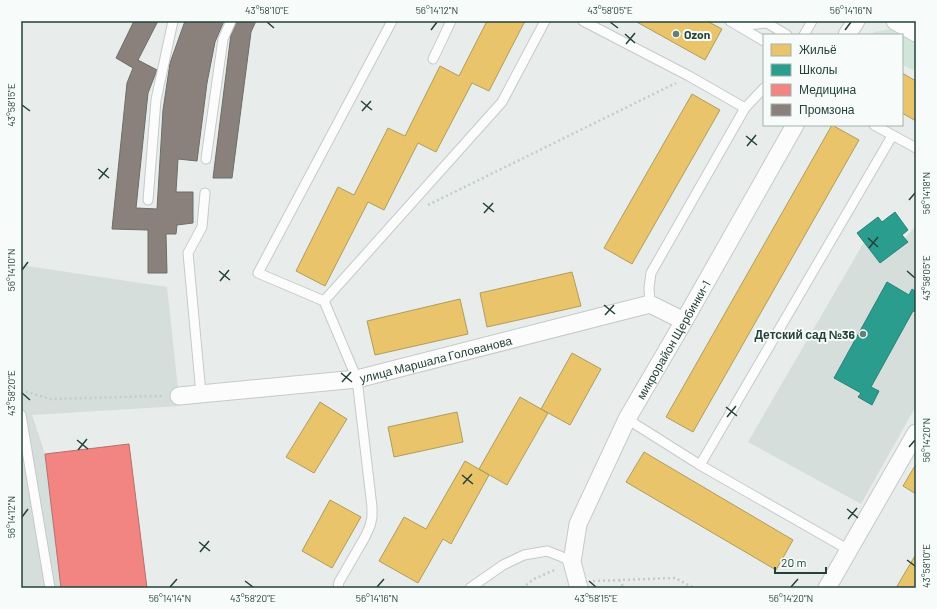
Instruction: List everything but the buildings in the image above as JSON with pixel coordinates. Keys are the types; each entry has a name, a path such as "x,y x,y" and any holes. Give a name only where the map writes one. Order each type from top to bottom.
{"street":[{"path":"848,34 856,21"},
{"path":"895,21 916,33"},
{"name":"микрорайон Щербинки-1","path":"572,562 578,524 627,419 794,126"},
{"path":"650,304 684,321"},
{"name":"улица Маршала Голованова","path":"180,396 357,379 650,304"},
{"path":"827,588 916,433"},
{"path":"572,562 578,585"}],"lane":[{"path":"148,200 156,100 173,21"},
{"path":"206,159 223,39 231,21"},
{"path":"338,588 365,537 372,517 357,379 324,301 258,273 392,21"},
{"path":"433,59 451,21"},
{"path":"324,301 502,102 544,21"},
{"path":"583,21 689,76 745,108"},
{"path":"730,21 763,39"},
{"path":"805,34 812,21"},
{"path":"739,26 766,23 785,34"},
{"path":"650,304 649,288 651,272 745,108 763,89"},
{"path":"876,126 916,148"},
{"path":"700,465 892,136"},
{"path":"201,394 188,253 202,227 205,193"},
{"path":"21,415 50,588"},
{"path":"627,419 700,465 849,550"},
{"path":"470,588 503,565 524,555 546,551 572,562"}],"path":[{"path":"422,208 689,76"},
{"path":"21,390 50,399 180,396"},
{"path":"522,588 534,579 572,562"},
{"path":"578,585 618,580 675,578 694,588"},
{"path":"618,580 624,588"}],"shaded area":[{"name":"Детский сад №36","path":"916,226 916,406 861,504 748,442 864,242 880,263 907,242 905,238"},
{"path":"21,265 167,287 180,406 32,415 45,454 61,588 21,588"}],"green space":[{"path":"916,21 916,71 903,65 903,34 873,34 874,32 915,24"}],"place":[{"name":"Ozon","path":"676,34"},
{"name":"Детский сад №36","path":"863,334"}]}
